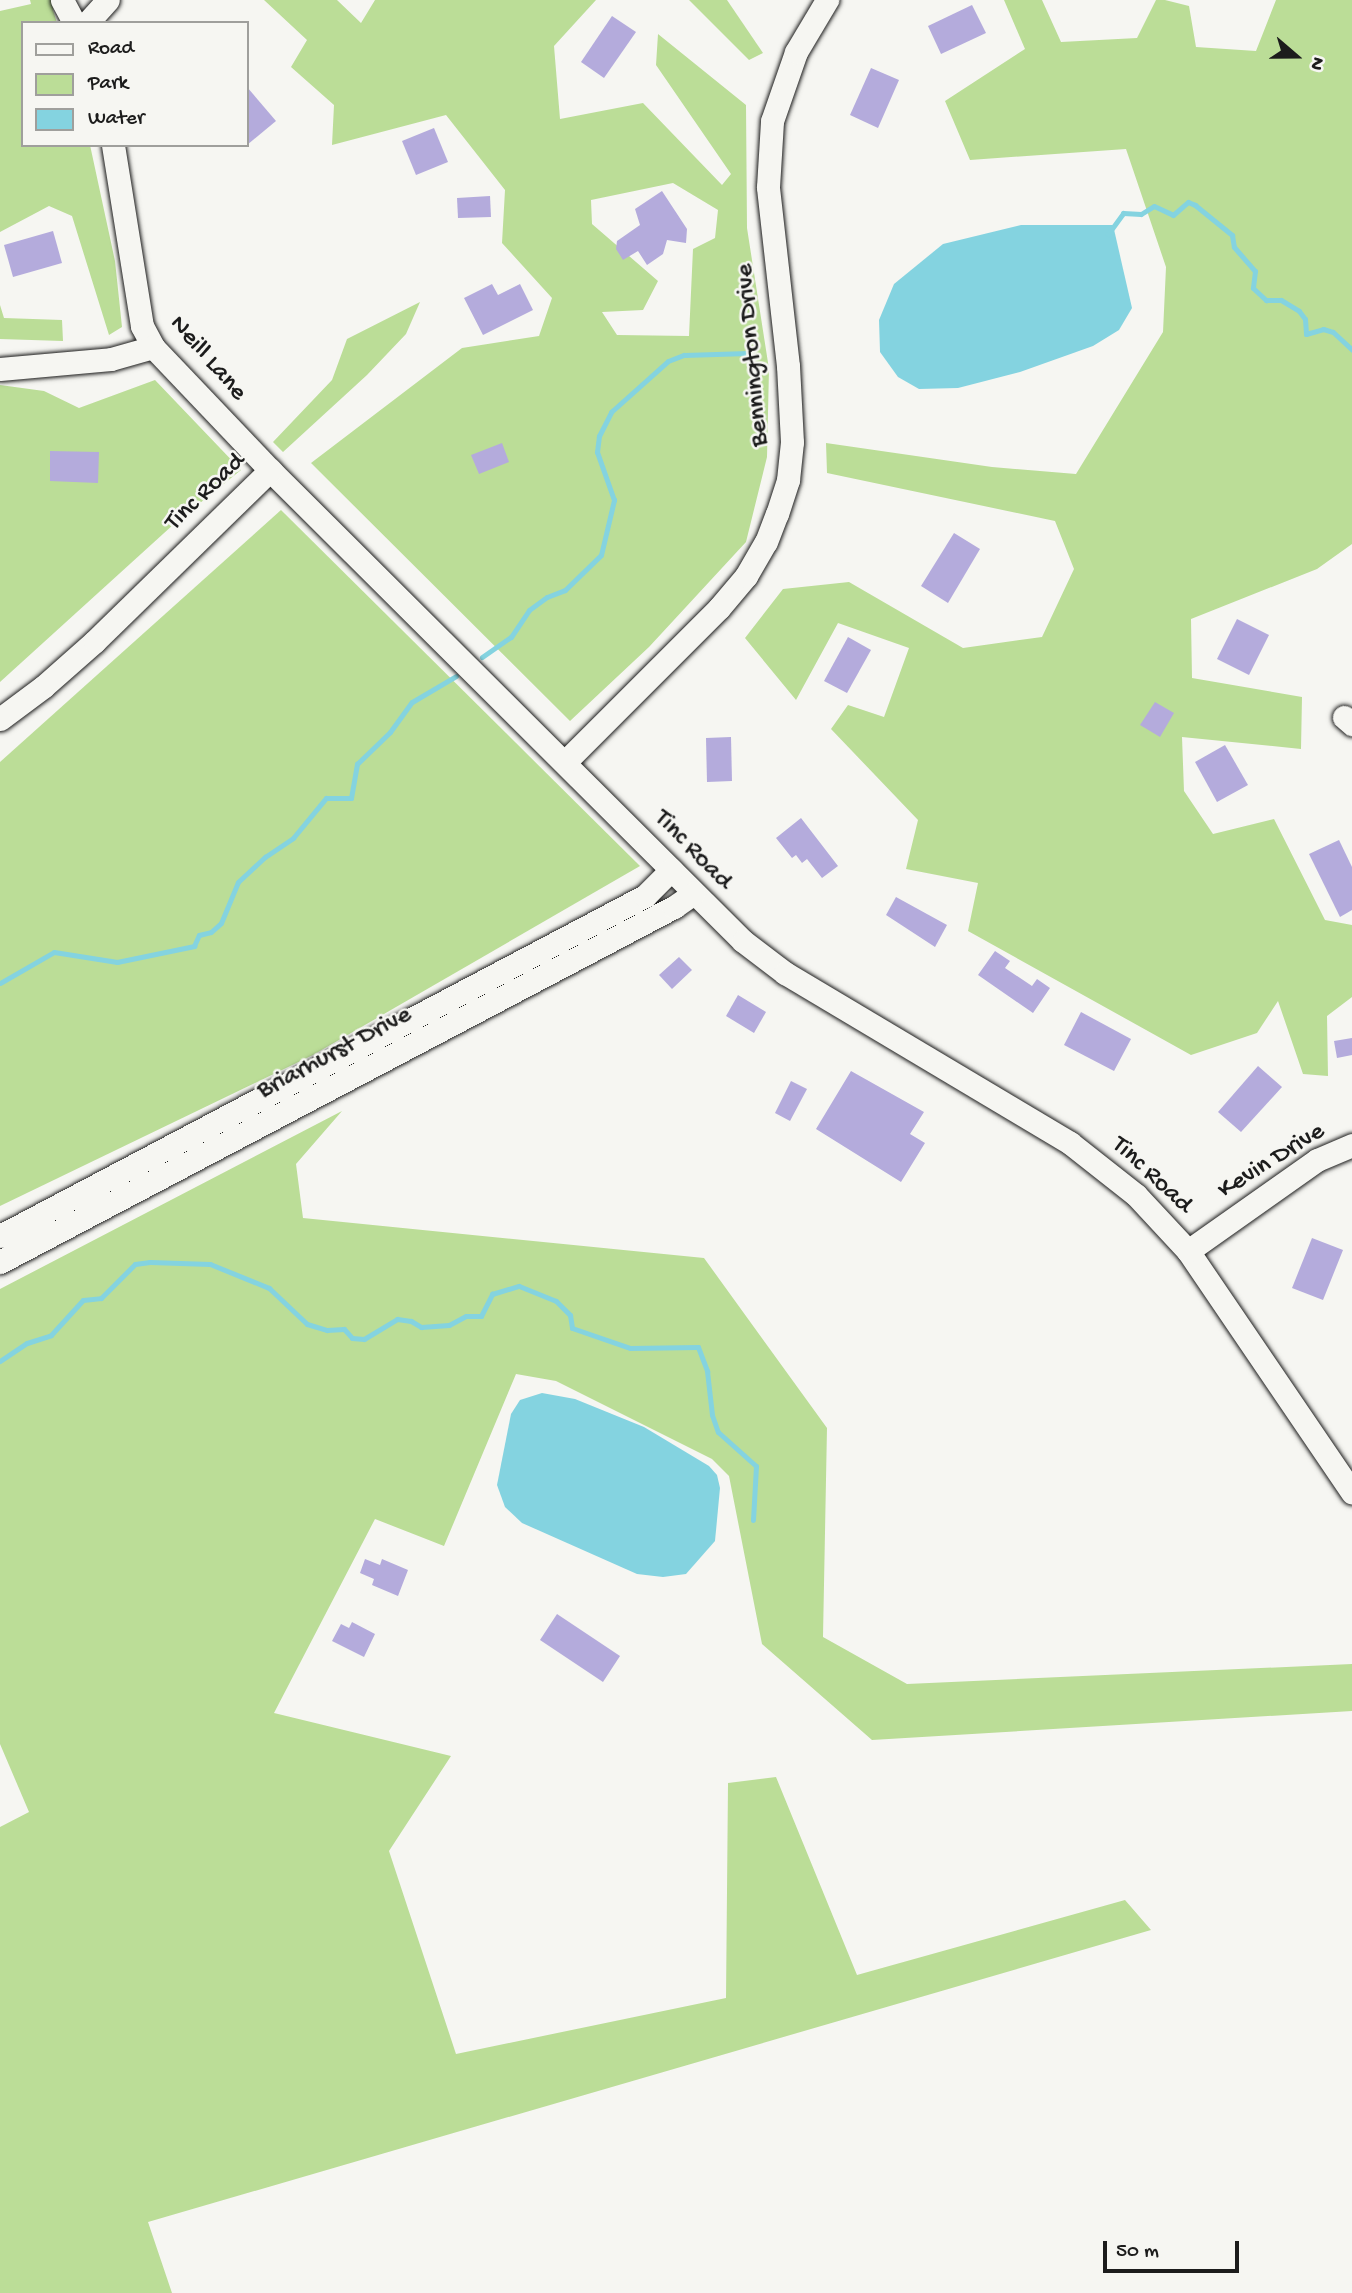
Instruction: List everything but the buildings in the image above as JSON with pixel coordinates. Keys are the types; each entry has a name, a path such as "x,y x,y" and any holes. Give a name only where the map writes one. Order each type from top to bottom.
{"street":[{"path":"62,0 73,21"},
{"path":"89,21 108,0"},
{"name":"Bennington Drive","path":"565,762 719,608 746,576 766,542 777,514 788,480 792,442 788,366 768,187 772,121 796,52 827,0"},
{"name":"Neill Lane","path":"113,147 142,326 153,347 270,470"},
{"path":"0,369 111,359 153,347"},
{"name":"Tinc Road","path":"0,719 43,687 95,641 270,470 743,941 785,973 1088,1156 1136,1195 1188,1251 1352,1492"},
{"name":"Briarhurst Drive","path":"0,1236 622,909 645,896 671,870"},
{"name":"Briarhurst Drive","path":"0,1262 674,907 694,893"},
{"name":"Kevin Drive","path":"1188,1251 1317,1160 1352,1145"}],"green space":[{"path":"30,0 55,0 53,10 56,21 21,21 21,147 90,147 115,261 122,327 109,335 72,216 49,206 0,232 0,11 31,4"},
{"path":"264,0 337,0 361,23 375,0 596,0 554,46 560,119 643,103 722,185 731,174 656,65 658,34 746,105 747,228 769,369 767,457 746,542 649,647 570,721 311,463 462,348 539,336 552,298 502,243 505,190 446,115 332,145 334,105 291,67 307,40","holes":["673,183 718,210 715,238 693,249 689,336 617,335 602,312 643,310 658,281 592,224 591,200"]},
{"path":"689,0 727,0 763,53 749,60"},
{"path":"1004,0 1042,0 1061,42 1137,38 1156,0 1165,0 1189,6 1196,47 1256,51 1276,0 1352,0 1352,544 1317,569 1191,619 1192,678 1302,697 1301,749 1182,737 1184,791 1213,834 1274,819 1325,920 1352,925 1352,997 1327,1016 1328,1076 1303,1074 1278,1001 1257,1033 1191,1055 968,931 978,883 906,869 918,820 831,729 848,705 884,717 909,648 838,623 796,700 745,638 783,589 849,582 963,648 1042,637 1074,569 1055,521 827,473 826,443 992,467 1076,474 1163,332 1166,267 1126,149 970,160 945,101 1025,49"},
{"path":"420,302 406,334 367,375 283,452 273,442 332,380 347,339"},
{"path":"0,305 4,318 62,320 63,341 0,339"},
{"path":"155,380 241,470 174,524 0,682 0,385 44,391 79,408"},
{"path":"281,510 640,866 313,1055 0,1206 0,762"},
{"path":"342,1111 296,1164 303,1218 704,1258 827,1428 823,1637 907,1684 1352,1664 1352,1711 872,1740 762,1644 729,1476 712,1459 556,1381 516,1374 444,1546 375,1519 274,1713 451,1756 389,1851 456,2054 726,1998 728,1783 776,1777 857,1975 1125,1900 1151,1930 148,2222 172,2293 0,2293 0,1827 29,1812 0,1744 0,1289"}],"water":[{"path":"1021,225 1113,225 1132,308 1119,330 1093,346 1020,372 958,388 919,389 898,377 880,352 879,320 894,284 943,244"},
{"path":"542,1393 575,1399 644,1427 709,1466 717,1475 720,1488 715,1541 686,1574 663,1577 637,1574 522,1523 505,1507 497,1485 511,1414 520,1400"}],"waterway":[{"path":"1108,234 1123,213 1141,214 1154,206 1173,215 1188,202 1195,205 1232,235 1234,247 1255,271 1253,288 1266,300 1281,300 1299,311 1305,319 1306,334 1323,329 1333,332 1352,350"},
{"path":"482,657 511,637 529,610 547,597 565,590 601,555 614,500 597,452 599,436 611,412 668,361 684,355 748,353"},
{"path":"0,983 54,952 117,962 194,946 199,935 211,932 221,923 238,882 265,857 293,838 326,798 351,798 357,764 390,732 412,702 456,676"},
{"path":"0,1361 27,1343 51,1335 83,1300 101,1298 135,1264 210,1264 269,1288 307,1324 327,1330 344,1329 352,1338 364,1339 397,1319 411,1321 421,1327 449,1325 466,1316 481,1316 492,1294 519,1286 556,1301 570,1315 572,1328 630,1348 698,1347 707,1371 712,1415 718,1432 756,1466 753,1520"}]}
